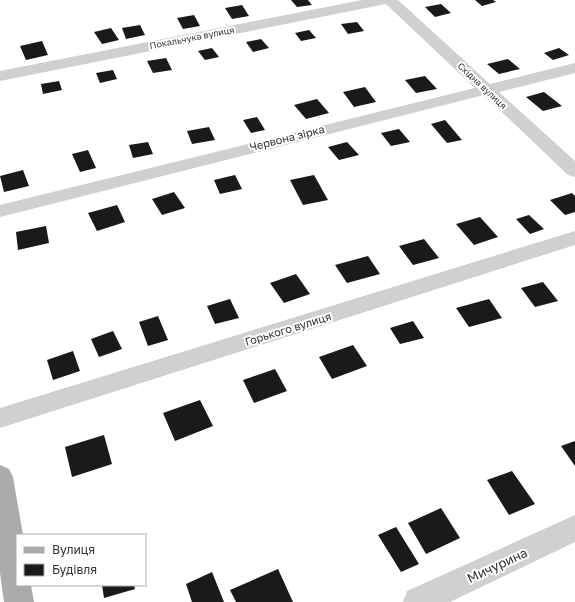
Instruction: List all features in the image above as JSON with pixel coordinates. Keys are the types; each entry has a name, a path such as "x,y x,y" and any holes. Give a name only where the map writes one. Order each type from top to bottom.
{"main road":[{"path":"0,477 18,602"}],"street":[{"name":"Покальчука вулиця","path":"0,76 384,0"},
{"name":"Східна вулиця","path":"390,0 575,171"},
{"name":"Червона зірка","path":"0,211 575,68"},
{"name":"Горького вулиця","path":"0,418 575,238"},
{"name":"Мичурина","path":"418,602 575,528"}],"building":[{"path":"291,0 308,0 312,5 297,7"},
{"path":"475,0 493,0 496,2 482,6"},
{"path":"441,4 451,13 435,17 425,7"},
{"path":"242,5 249,16 232,19 225,8"},
{"path":"194,15 200,26 183,29 177,18"},
{"path":"357,22 364,31 348,34 341,24"},
{"path":"140,25 145,35 126,39 122,28"},
{"path":"111,28 119,40 102,44 94,32"},
{"path":"309,30 316,38 301,41 295,33"},
{"path":"261,39 269,48 253,52 246,42"},
{"path":"42,41 48,55 26,60 20,46"},
{"path":"212,48 219,57 205,60 198,51"},
{"path":"559,48 569,55 553,60 544,53"},
{"path":"166,58 172,70 153,73 147,61"},
{"path":"508,59 520,69 499,74 487,64"},
{"path":"113,70 117,79 100,83 96,73"},
{"path":"425,76 437,89 416,93 405,80"},
{"path":"59,81 62,90 43,94 41,84"},
{"path":"365,87 376,102 354,107 343,92"},
{"path":"544,92 562,106 543,111 526,97"},
{"path":"317,99 329,113 306,119 294,105"},
{"path":"257,117 265,130 251,133 243,120"},
{"path":"445,120 462,140 447,143 431,124"},
{"path":"209,127 215,140 192,144 187,131"},
{"path":"399,129 410,142 391,146 381,133"},
{"path":"148,142 153,154 133,158 129,145"},
{"path":"347,142 359,155 339,160 328,147"},
{"path":"88,150 96,168 80,172 72,154"},
{"path":"23,170 29,186 4,192 0,176"},
{"path":"235,175 242,189 220,194 214,180"},
{"path":"314,175 328,200 303,205 290,180"},
{"path":"174,192 185,208 162,215 152,199"},
{"path":"572,193 575,196 575,212 565,215 550,200"},
{"path":"117,205 125,222 97,231 88,213"},
{"path":"529,215 544,229 530,234 516,219"},
{"path":"480,217 498,237 474,245 456,224"},
{"path":"46,226 49,243 18,250 16,232"},
{"path":"424,239 439,258 413,265 399,246"},
{"path":"368,256 380,274 347,283 335,265"},
{"path":"296,274 310,294 284,303 270,283"},
{"path":"543,282 558,301 535,307 521,288"},
{"path":"230,299 239,318 215,324 207,306"},
{"path":"489,299 502,318 469,327 456,308"},
{"path":"158,316 168,340 148,346 139,322"},
{"path":"413,321 424,338 400,344 390,328"},
{"path":"113,331 122,349 99,357 91,339"},
{"path":"353,345 367,366 332,379 319,357"},
{"path":"73,351 80,371 53,380 47,360"},
{"path":"275,369 287,391 254,403 243,380"},
{"path":"200,400 213,426 175,441 163,413"},
{"path":"104,435 112,464 72,477 65,447"},
{"path":"575,441 575,466 561,446"},
{"path":"512,471 535,504 509,515 487,480"},
{"path":"441,508 460,538 426,554 408,523"},
{"path":"396,527 419,564 401,572 378,535"},
{"path":"278,569 293,602 236,602 230,590"},
{"path":"212,572 224,602 192,602 186,584"},
{"path":"102,586 134,586 135,589 104,598"}]}
